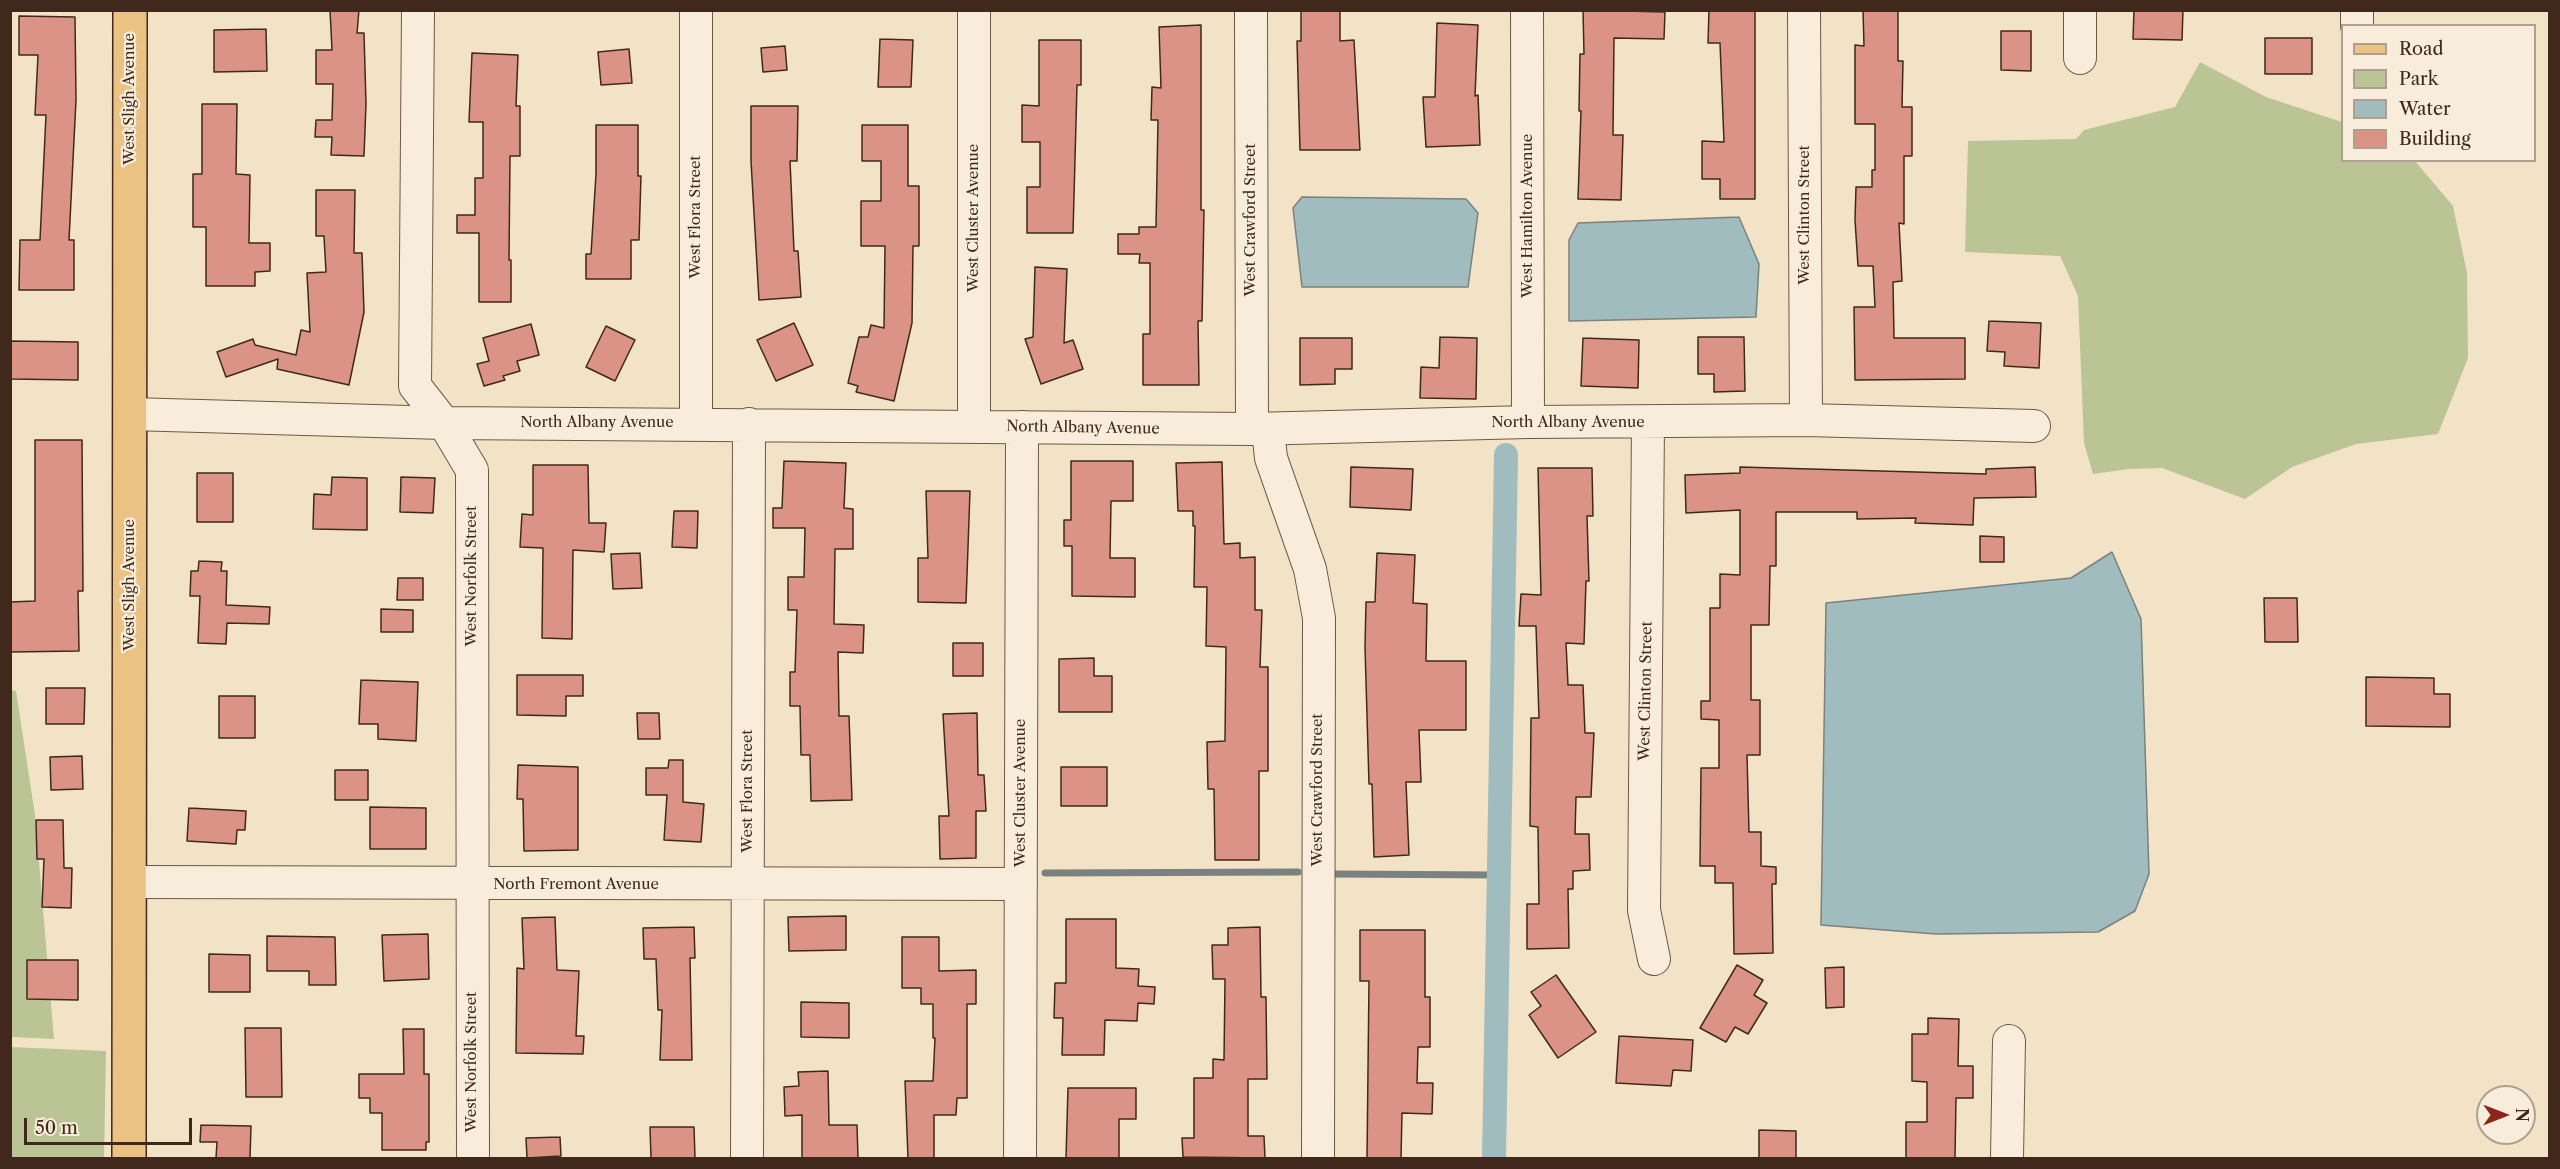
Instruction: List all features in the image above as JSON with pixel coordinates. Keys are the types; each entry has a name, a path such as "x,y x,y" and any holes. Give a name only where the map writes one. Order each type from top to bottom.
{"main road":[{"name":"West Sligh Avenue","path":"129,1158 130,10"}],"street":[{"name":"West Norfolk Street","path":"418,10 415,386 444,423 472,470 473,1158"},
{"name":"West Flora Street","path":"696,10 696,423"},
{"name":"West Cluster Avenue","path":"974,10 974,426"},
{"name":"West Crawford Street","path":"1251,10 1260,429 1310,569 1319,618 1318,1158"},
{"name":"West Hamilton Avenue","path":"1527,10 1528,422"},
{"name":"West Clinton Street","path":"1804,10 1806,420"},
{"path":"2080,10 2080,58"},
{"name":"North Albany Avenue","path":"131,414 444,423 696,423 1260,429 1528,422 1806,420 2034,426"},
{"name":"West Clinton Street","path":"1648,422 1644,910 1654,959"},
{"name":"West Flora Street","path":"747,1158 749,424"},
{"name":"West Cluster Avenue","path":"1020,1158 1022,427"},
{"name":"North Fremont Avenue","path":"130,882 471,885 1021,884"},
{"path":"2007,1158 2009,1041"}],"green space":[{"path":"2200,62 2266,97 2341,122 2341,162 2416,162 2453,206 2467,273 2468,358 2438,434 2356,444 2292,467 2245,499 2162,468 2128,469 2093,474 2084,443 2078,296 2060,256 1965,252 1968,141 2076,139 2084,130 2175,107"},
{"path":"10,690 16,691 35,815 54,1039 12,1037"},
{"path":"10,1047 106,1051 104,1158 11,1158"}],"water":[{"path":"1302,197 1466,199 1478,213 1468,287 1302,287 1293,208"},
{"path":"1739,217 1759,264 1756,317 1569,321 1569,240 1578,223"},
{"path":"2112,552 2141,619 2149,874 2135,911 2098,932 1936,934 1821,925 1826,603 2071,578"}],"building":[{"path":"330,10 359,10 357,33 364,33 366,104 364,156 331,155 332,137 315,137 316,120 332,120 333,84 316,84 316,50 332,50"},
{"path":"1301,10 1340,10 1340,41 1354,40 1360,150 1300,150 1297,41 1301,41"},
{"path":"1583,10 1665,12 1664,39 1614,38 1613,135 1623,135 1621,200 1578,199 1580,54 1584,54"},
{"path":"1709,10 1755,10 1755,199 1720,199 1720,179 1702,179 1702,141 1724,142 1720,43 1708,43"},
{"path":"1863,10 1898,10 1898,61 1903,61 1902,107 1912,107 1912,156 1904,156 1904,224 1899,223 1902,281 1893,282 1894,338 1965,338 1965,379 1855,380 1854,307 1875,307 1873,266 1858,266 1855,220 1856,187 1872,187 1872,170 1875,170 1875,124 1855,124 1855,45 1864,46"},
{"path":"2134,10 2183,10 2182,40 2133,39"},
{"path":"19,16 75,17 76,100 69,240 74,240 74,290 19,290 20,240 40,240 46,115 35,115 38,55 19,55"},
{"path":"1437,23 1478,25 1475,96 1478,95 1480,145 1426,147 1423,97 1435,97"},
{"path":"1201,25 1201,210 1204,210 1202,321 1198,321 1199,385 1143,385 1143,334 1150,334 1150,263 1139,263 1140,254 1118,254 1118,234 1139,234 1139,227 1156,227 1158,120 1151,120 1152,87 1161,88 1159,27"},
{"path":"266,29 267,71 214,72 214,30"},
{"path":"2001,31 2031,31 2031,71 2001,70"},
{"path":"2265,38 2312,38 2312,74 2265,74"},
{"path":"880,39 913,40 911,87 878,87"},
{"path":"1039,40 1081,40 1081,85 1077,85 1073,233 1027,233 1027,187 1040,187 1040,142 1022,142 1022,105 1039,106"},
{"path":"785,46 787,70 763,72 761,48"},
{"path":"629,49 632,83 601,85 598,52"},
{"path":"472,53 518,55 516,106 520,106 520,156 510,156 511,302 479,302 479,233 457,233 457,215 475,215 475,178 483,178 483,122 469,122"},
{"path":"202,104 237,104 236,174 250,175 249,243 270,243 270,271 255,272 255,286 206,286 206,227 193,227 193,174 202,174"},
{"path":"751,106 798,106 797,161 790,161 794,251 798,251 801,297 759,300 751,161"},
{"path":"596,125 638,125 638,176 641,176 639,240 631,240 631,279 586,279 586,254 591,254 596,174"},
{"path":"862,125 908,125 908,186 919,186 919,246 913,246 912,323 894,401 856,392 858,386 848,383 859,337 868,337 871,325 884,328 885,246 861,246 861,201 881,201 881,161 862,161"},
{"path":"316,190 355,190 354,253 362,253 364,312 349,385 277,369 278,359 226,377 217,352 253,339 255,345 296,355 301,330 310,332 307,273 326,272 324,236 316,236"},
{"path":"1035,267 1067,269 1064,343 1073,340 1083,369 1041,384 1025,339 1033,337"},
{"path":"1989,321 2041,323 2039,368 2004,366 2005,352 1987,351"},
{"path":"794,323 813,365 776,381 757,340"},
{"path":"531,324 539,355 517,361 520,371 503,376 505,380 484,386 477,364 489,361 483,338"},
{"path":"606,326 635,340 615,381 586,367"},
{"path":"1440,337 1477,338 1476,399 1420,398 1421,367 1439,368"},
{"path":"1698,337 1744,337 1745,391 1714,392 1714,374 1698,374"},
{"path":"1300,338 1352,338 1352,369 1335,369 1335,384 1300,385"},
{"path":"1583,338 1639,340 1638,388 1581,386"},
{"path":"10,341 78,342 78,380 10,379"},
{"path":"35,440 82,440 83,591 78,591 79,651 10,652 10,602 35,601"},
{"path":"784,461 846,463 844,508 853,509 853,549 835,549 834,624 864,625 863,653 838,652 839,716 849,716 852,800 811,801 810,755 801,755 800,706 790,706 790,672 795,672 797,610 788,610 788,577 804,577 805,528 773,528 773,508 782,508"},
{"path":"1071,461 1133,461 1133,501 1111,501 1110,558 1135,558 1135,597 1072,596 1072,546 1064,546 1064,520 1071,520"},
{"path":"1222,462 1224,544 1240,543 1240,558 1255,557 1255,610 1262,610 1260,667 1268,667 1268,771 1259,771 1259,860 1215,860 1214,789 1208,789 1207,742 1225,741 1226,647 1206,646 1207,587 1194,587 1195,526 1193,526 1193,511 1178,511 1176,463"},
{"path":"533,465 588,465 589,523 606,523 604,552 573,550 572,639 542,638 543,548 520,547 522,514 533,515"},
{"path":"1351,467 1413,469 1411,510 1350,507"},
{"path":"1740,467 1986,474 1986,469 2035,467 2036,497 1974,498 1973,525 1915,523 1916,518 1857,519 1857,512 1776,512 1776,566 1770,566 1769,625 1751,625 1751,700 1760,700 1760,755 1747,755 1749,832 1761,832 1761,866 1776,867 1776,884 1772,884 1773,953 1734,954 1733,883 1715,883 1715,866 1700,866 1701,768 1719,768 1719,720 1701,719 1701,701 1710,701 1710,608 1720,608 1720,574 1740,575 1740,510 1686,513 1685,475 1740,473"},
{"path":"1538,468 1592,468 1593,516 1587,516 1589,581 1586,581 1584,644 1566,643 1568,685 1583,685 1585,733 1594,733 1591,797 1576,797 1575,834 1589,834 1590,870 1573,871 1573,889 1568,889 1569,948 1527,949 1527,904 1539,904 1538,827 1530,826 1531,718 1539,718 1536,626 1519,626 1521,594 1541,595"},
{"path":"197,473 233,473 233,522 197,522"},
{"path":"332,477 367,478 367,530 313,529 314,494 331,495"},
{"path":"401,477 435,478 433,513 400,512"},
{"path":"926,491 970,491 966,603 918,602 918,558 928,558"},
{"path":"674,511 698,511 697,548 672,547"},
{"path":"1980,536 2004,537 2004,562 1980,562"},
{"path":"640,553 642,588 613,589 611,554"},
{"path":"1377,553 1415,555 1413,603 1427,604 1426,661 1466,661 1466,730 1419,730 1421,782 1406,782 1409,855 1374,857 1372,784 1369,784 1365,647 1366,602 1375,602"},
{"path":"199,561 222,562 221,571 227,571 226,605 270,607 269,624 227,623 226,644 198,643 200,596 190,596 191,571 198,571"},
{"path":"398,578 423,578 423,600 397,600"},
{"path":"2264,598 2297,598 2298,642 2265,642"},
{"path":"381,609 413,610 413,632 381,632"},
{"path":"953,643 983,643 983,676 953,676"},
{"path":"1094,658 1094,676 1112,676 1112,712 1059,712 1059,659"},
{"path":"517,675 583,675 583,696 566,696 566,716 517,715"},
{"path":"2366,677 2434,678 2434,694 2450,694 2450,727 2366,726"},
{"path":"361,680 418,682 416,741 378,739 378,724 359,724"},
{"path":"46,688 85,688 84,724 46,724"},
{"path":"219,696 255,696 255,738 219,738"},
{"path":"637,713 659,713 660,739 638,739"},
{"path":"977,713 978,775 984,775 986,811 976,811 976,858 940,859 939,816 949,816 943,714"},
{"path":"82,756 83,789 51,790 50,757"},
{"path":"669,760 683,760 683,802 704,804 701,842 664,840 667,795 646,795 646,768 668,768"},
{"path":"518,765 578,767 578,850 524,851 523,799 517,799"},
{"path":"1061,767 1107,767 1107,806 1061,806"},
{"path":"335,770 368,770 368,800 335,800"},
{"path":"370,807 426,808 426,849 370,849"},
{"path":"189,808 246,811 245,830 237,830 236,844 187,841"},
{"path":"36,820 63,820 64,868 72,868 71,908 42,907 44,859 37,859"},
{"path":"846,916 846,950 789,951 788,917"},
{"path":"555,917 557,970 579,971 576,1036 584,1036 583,1054 516,1053 517,968 524,969 522,918"},
{"path":"1066,919 1116,919 1116,968 1139,969 1138,986 1155,987 1154,1004 1138,1003 1137,1021 1105,1020 1104,1055 1062,1055 1063,1018 1054,1018 1055,983 1066,983"},
{"path":"694,927 695,958 690,958 692,1060 660,1060 662,1010 658,1010 656,959 644,959 643,928"},
{"path":"1260,927 1261,997 1266,997 1267,1079 1248,1079 1248,1136 1264,1136 1265,1158 1183,1157 1182,1138 1194,1138 1194,1078 1213,1078 1213,1059 1224,1060 1225,979 1213,979 1212,945 1228,945 1228,928"},
{"path":"1360,930 1425,930 1425,997 1430,997 1430,1047 1418,1047 1417,1083 1433,1083 1432,1114 1402,1113 1401,1158 1367,1158 1369,981 1360,981"},
{"path":"428,934 429,979 384,981 382,935"},
{"path":"267,936 335,937 336,985 309,985 309,971 267,971"},
{"path":"902,937 939,937 939,971 976,970 976,1004 967,1004 967,1098 957,1098 956,1115 934,1115 934,1158 908,1158 905,1081 933,1081 935,1038 933,1038 933,1004 921,1004 921,988 902,988"},
{"path":"209,954 250,955 250,992 209,992"},
{"path":"27,960 78,960 78,1000 27,999"},
{"path":"1737,965 1763,980 1754,995 1767,1003 1748,1034 1735,1027 1726,1042 1700,1028"},
{"path":"1844,967 1844,1007 1826,1008 1825,968"},
{"path":"1556,975 1596,1032 1558,1058 1529,1015 1541,1006 1531,992"},
{"path":"801,1002 849,1003 849,1038 801,1037"},
{"path":"1928,1018 1959,1019 1958,1066 1973,1066 1973,1098 1956,1098 1955,1158 1906,1158 1906,1122 1927,1122 1927,1082 1912,1081 1912,1034 1928,1034"},
{"path":"245,1028 281,1028 282,1097 246,1097"},
{"path":"403,1029 424,1029 424,1074 429,1074 429,1142 426,1142 426,1150 382,1150 382,1113 370,1113 370,1098 359,1098 359,1074 404,1074"},
{"path":"1619,1036 1693,1040 1691,1071 1673,1070 1671,1086 1616,1083"},
{"path":"828,1071 829,1125 857,1125 858,1158 802,1158 802,1115 785,1116 784,1087 799,1086 798,1072"},
{"path":"1068,1088 1136,1088 1136,1119 1119,1119 1119,1158 1066,1158"},
{"path":"201,1125 251,1126 250,1158 216,1158 217,1142 200,1142"},
{"path":"650,1127 694,1127 695,1158 651,1158"},
{"path":"1759,1130 1796,1131 1796,1158 1759,1158"},
{"path":"560,1137 561,1156 527,1158 526,1138"}],"waterway":[{"path":"1494,1158 1506,455"},
{"path":"1045,873 1298,872"},
{"path":"1333,874 1497,875"}]}
